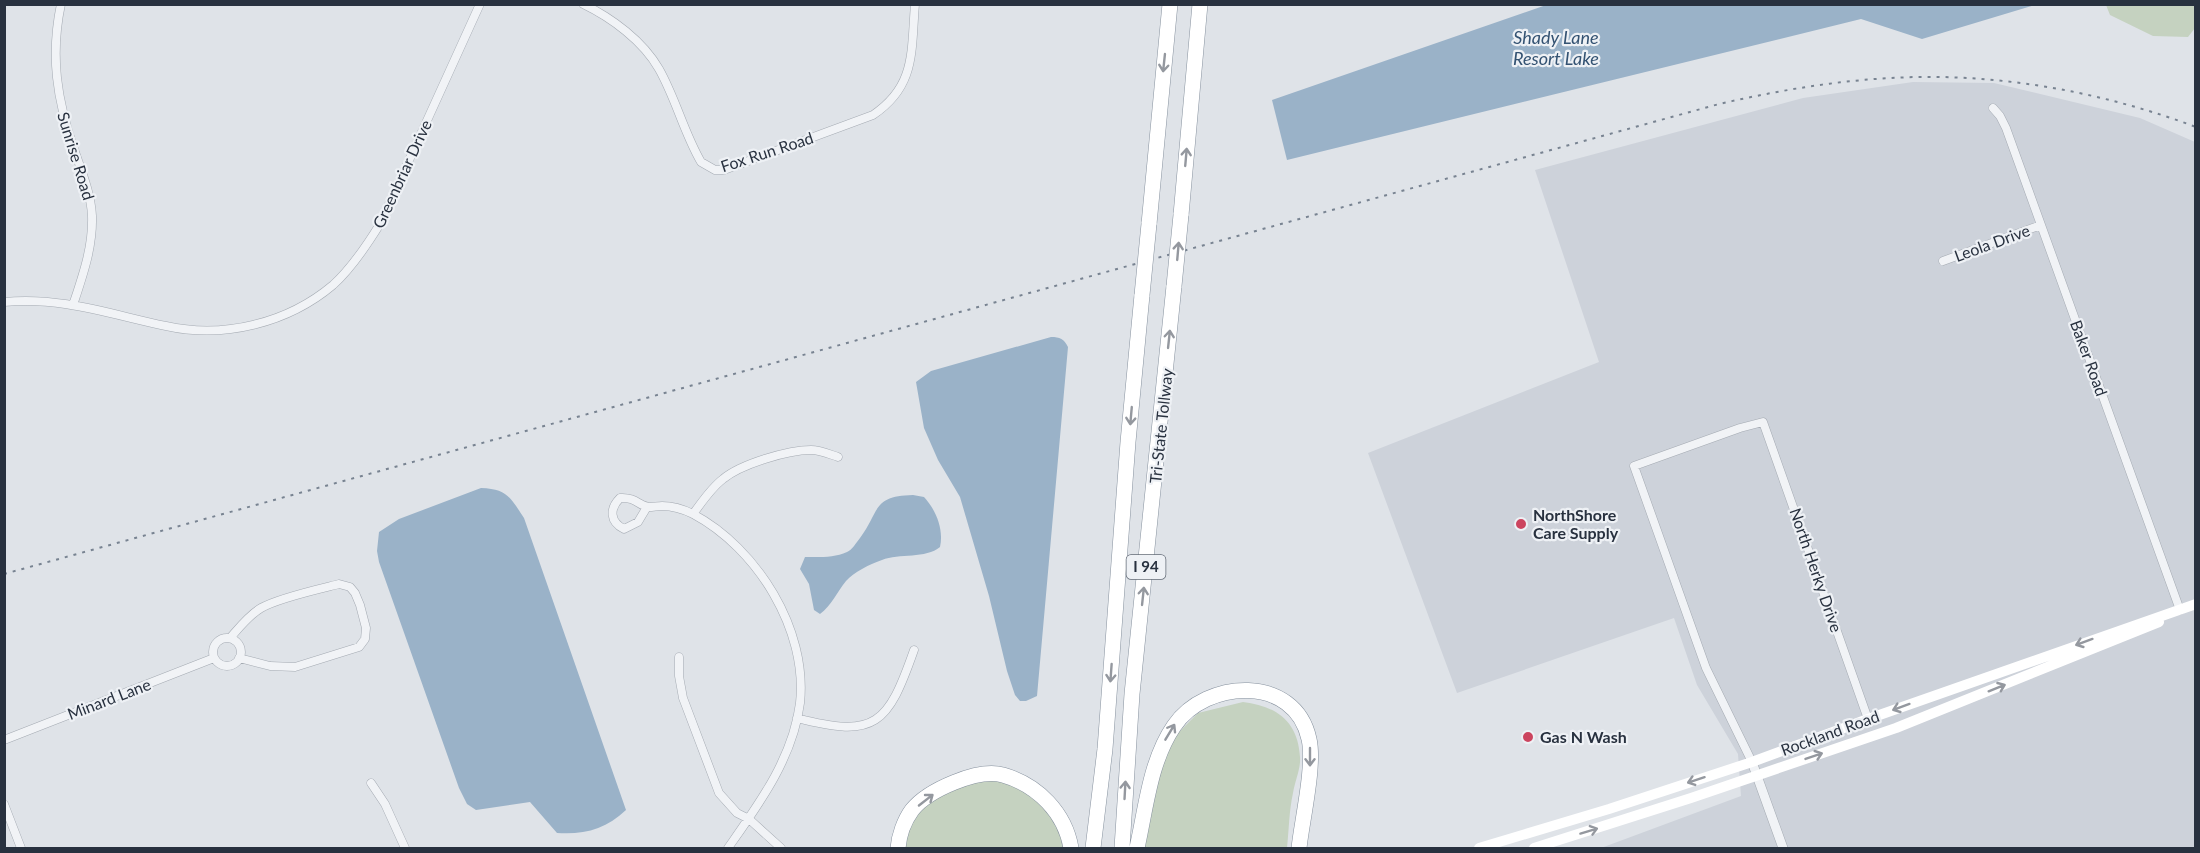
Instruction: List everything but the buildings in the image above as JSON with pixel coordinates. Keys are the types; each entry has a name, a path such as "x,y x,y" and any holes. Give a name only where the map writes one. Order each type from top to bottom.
{"highway":[{"name":"Tri-State Tollway","path":"1093,849 1105,749 1128,442 1170,4"},
{"name":"Tri-State Tollway","path":"1122,849 1132,694 1151,530 1200,4"},
{"path":"1137,849 1151,784 1163,745 1175,724 1196,705 1221,694 1249,690 1264,691 1279,698 1291,707 1306,729 1310,761 1299,849"},
{"path":"898,849 899,837 912,810 933,794 956,782 985,775 1002,775 1028,787 1044,798 1054,807 1060,817 1071,849"}],"main road":[{"name":"Rockland Road","path":"1479,849 1752,762 1868,718 2196,604"},
{"name":"Rockland Road","path":"1533,849 1757,776 1947,709 2159,622 2180,610"}],"street":[{"name":"Sunrise Road","path":"61,4 56,25 55,64 59,101 87,188 92,213 92,237 87,263 73,305"},
{"name":"Greenbriar Drive","path":"4,302 48,302 73,305 169,327 216,331 237,328 286,314 308,302 334,284 360,255 380,224 480,4"},
{"name":"Fox Run Road","path":"583,4 619,26 641,45 658,67 701,162 715,170 723,170 873,115 886,107 902,87 906,77 910,61 915,4"},
{"name":"Baker Road","path":"1994,108 2006,129 2180,610"},
{"name":"Leola Drive","path":"1943,261 2041,225"},
{"name":"North Herky Drive","path":"1752,762 1706,668 1634,466 1763,422 1868,718"},
{"path":"693,514 708,493 722,479 753,463 809,450 818,450 838,457"},
{"path":"647,507 639,522 624,529 618,526 611,513 613,505 620,498 631,498 647,507 665,506 693,514 717,531 748,558 773,591 791,632 797,656 801,684 797,718 785,758 749,819 728,849"},
{"name":"Minard Lane","path":"339,584 350,587 355,593 366,628 365,639 359,647 295,667 270,666 239,658 232,664 224,665 214,658 213,649 218,641 230,638 260,608 339,584"},
{"path":"230,638 240,646 239,658"},
{"path":"797,718 841,728 858,728 873,722 886,709 900,688 914,650"},
{"path":"679,657 679,676 683,698 719,793 737,813 749,819 781,849"},
{"name":"Minard Lane","path":"4,740 214,658"},
{"path":"1752,762 1783,849"},
{"path":"371,783 385,804 405,849"},
{"path":"4,804 21,849"}],"shaded area":[{"path":"1913,82 1994,83 2140,118 2195,142 2195,848 1601,848 1741,796 1738,754 1697,685 1674,618 1457,693 1368,453 1599,362 1535,170 1803,98"}],"green space":[{"path":"2106,5 2195,5 2195,28 2188,37 2153,36 2110,15"},
{"path":"1243,702 1275,711 1290,724 1295,733 1300,766 1292,800 1287,848 1143,848 1158,780 1170,741 1198,713"},
{"path":"1005,776 1027,790 1057,820 1065,848 902,848 914,812 942,791"}],"water":[{"name":"Shady Lane Resort Lake","path":"1549,4 2035,5 1922,39 1861,19 1287,160 1272,100"},
{"path":"1051,337 1061,339 1068,347 1037,696 1020,701 1015,695 1007,671 989,596 960,497 938,460 924,428 916,382 931,371"},
{"path":"481,488 502,492 524,518 626,810 611,822 585,832 557,833 530,802 476,810 467,804 459,788 379,562 377,551 379,532 399,519"},
{"path":"913,495 924,497 932,508 940,527 940,547 920,555 889,558 867,566 846,581 824,611 820,614 814,610 809,584 800,569 805,557 832,556 849,551 883,502 890,498"}],"railway":[{"path":"4,574 1719,104 1762,95 1869,79 1968,78 2007,81 2084,94 2160,114 2196,127"}],"place":[{"name":"NorthShore Care Supply","path":"1521,524"},
{"name":"Gas N Wash","path":"1528,737"}]}
